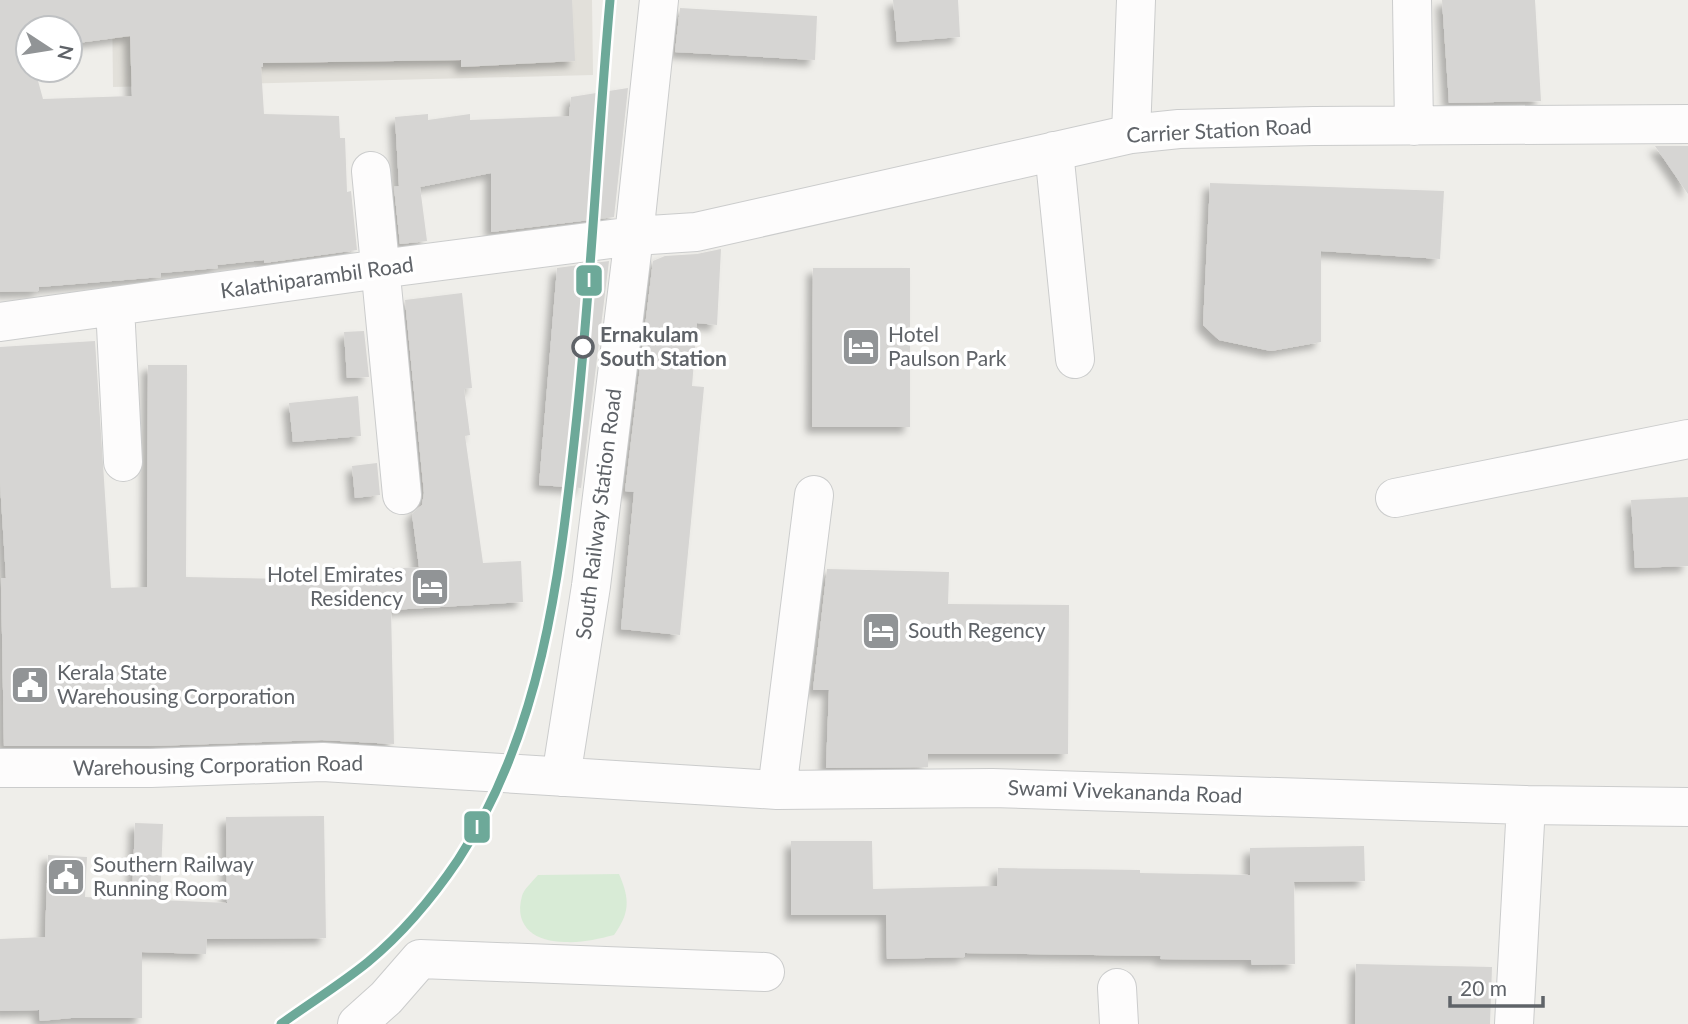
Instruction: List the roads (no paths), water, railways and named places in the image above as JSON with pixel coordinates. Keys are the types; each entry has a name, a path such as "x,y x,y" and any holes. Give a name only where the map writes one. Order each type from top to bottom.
{"street":[{"name":"South Railway Station Road","path":"561,777 591,586 634,236 659,0"},
{"path":"1131,134 1136,0"},
{"path":"1412,0 1414,126"},
{"name":"Carrier Station Road","path":"634,236 696,232 1131,134 1179,129 1314,125 1688,124"},
{"path":"1054,151 1075,359"},
{"path":"371,171 402,495"},
{"name":"Kalathiparambil Road","path":"0,322 634,236"},
{"path":"115,307 123,462"},
{"path":"1395,498 1688,439"},
{"path":"777,790 814,495"},
{"name":"Warehousing Corporation Road","path":"0,768 151,768 323,762 561,777"},
{"name":"Swami Vivekananda Road","path":"561,777 777,790 992,788 1526,805 1688,807"},
{"path":"1514,1024 1526,805"},
{"path":"357,1024 386,998 420,959 765,972"}],"place":[{"name":"Ernakulam South Station","path":"583,347"},
{"name":"Hotel Paulson Park","path":"861,347"},
{"name":"Hotel Emirates Residency","path":"430,587"},
{"name":"South Regency","path":"881,631"},
{"name":"Kerala State Warehousing Corporation","path":"30,685"},
{"name":"Southern Railway Running Room","path":"66,877"}]}
